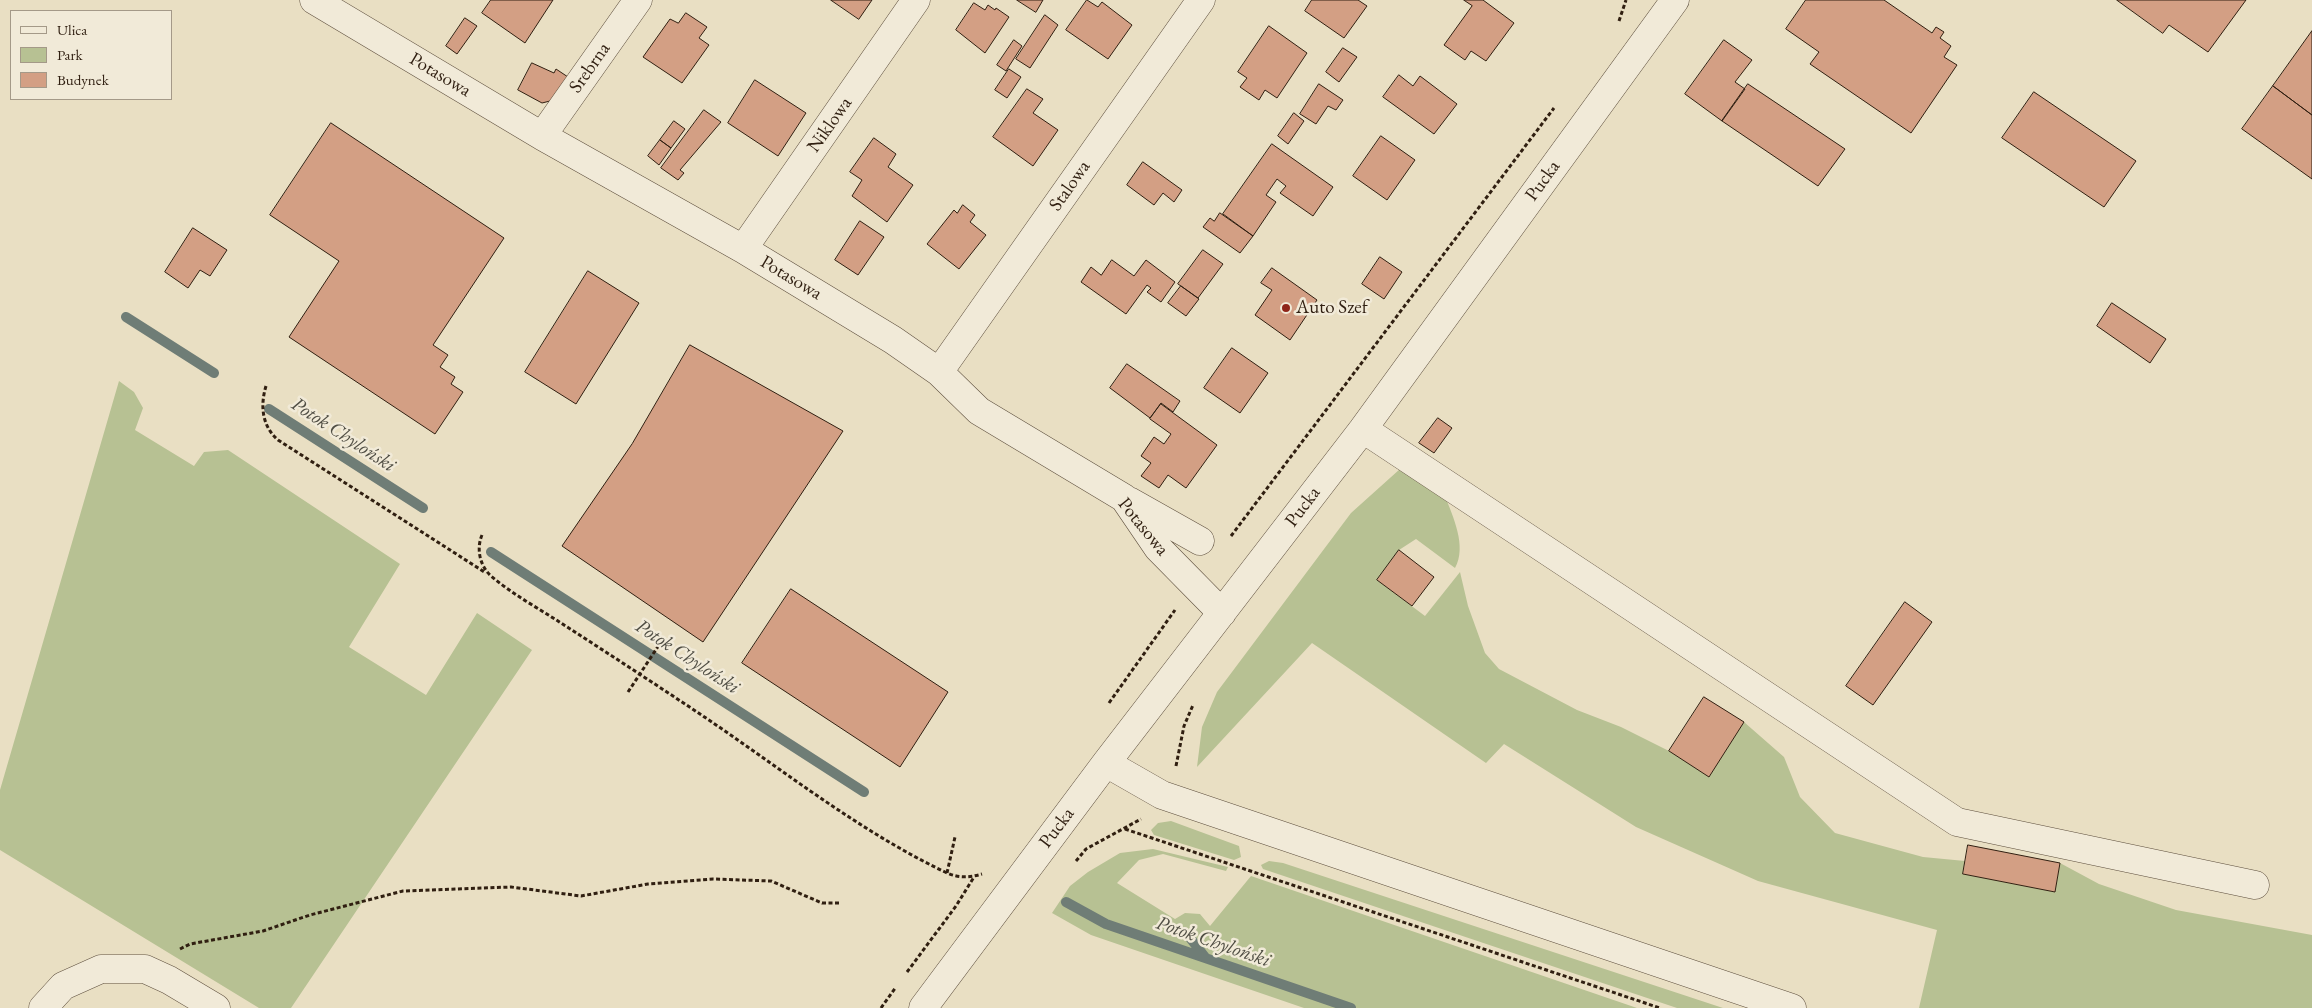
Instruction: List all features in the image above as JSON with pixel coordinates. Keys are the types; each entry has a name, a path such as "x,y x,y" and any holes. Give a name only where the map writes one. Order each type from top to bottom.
{"street":[{"name":"Potasowa","path":"314,0 542,136 743,249 892,340 939,372 979,411 1124,498 1158,548 1222,613"},
{"name":"Srebrna","path":"542,136 638,0"},
{"name":"Niklowa","path":"743,249 916,0"},
{"name":"Stalowa","path":"939,372 1201,0"},
{"name":"Pucka","path":"923,1008 1106,762 1362,429 1676,0"},
{"path":"1362,429 1957,822 2255,885"},
{"path":"1124,498 1213,542"},
{"path":"1106,762 1162,795 1792,1008"},
{"path":"43,1008 63,986 101,969 145,969 169,980 216,1008"}],"path":[{"path":"1617,27 1626,0"},
{"path":"1213,542 1558,103"},
{"path":"266,386 263,396 264,420 269,432 278,440 491,576 838,808 947,873 955,876 974,876 956,906 904,976"},
{"path":"482,535 479,555 483,567 491,576"},
{"path":"1107,706 1193,585"},
{"path":"628,692 659,645"},
{"path":"1124,829 1660,1008"},
{"path":"947,873 955,837"},
{"path":"145,969 190,944 263,932 310,915 402,891 511,887 581,896 648,884 713,879 771,882 822,903 840,903"},
{"path":"881,1008 898,984"}],"green space":[{"path":"119,381 134,392 143,408 135,430 194,466 204,452 228,450 400,564 349,647 426,695 477,613 532,650 291,1008 259,1008 0,850 0,790"},
{"path":"1400,469 1445,496 1458,532 1460,550 1455,568 1416,539 1399,550 1377,580 1425,616 1460,572 1468,606 1485,653 1499,669 1577,710 1621,727 1669,751 1709,777 1744,722 1784,757 1800,797 1835,833 1923,857 1965,861 1963,874 2055,892 2060,863 2099,884 2176,910 2312,935 2312,1008 1919,1008 1937,930 1758,881 1636,827 1504,744 1486,763 1312,643 1197,767 1202,727 1217,692 1351,513"},
{"path":"1171,821 1239,846 1241,857 1234,860 1154,835 1151,830 1158,823"},
{"path":"1153,849 1228,867 1226,871 1163,854 1139,860 1117,883 1175,919 1185,913 1200,914 1210,926 1251,876 1637,1008 1304,1008 1091,935 1052,913 1070,886 1088,872 1120,853"},
{"path":"1269,861 1283,863 1723,1008 1677,1008 1263,869 1261,865"}],"building":[{"path":"491,0 553,0 525,43 482,13"},
{"path":"831,0 872,0 859,19"},
{"path":"1017,0 1043,0 1036,12"},
{"path":"1087,0 1098,7 1102,2 1132,25 1108,59 1066,30"},
{"path":"1312,0 1358,0 1367,6 1344,38 1305,11"},
{"path":"1464,0 1483,0 1514,23 1486,61 1471,51 1465,60 1444,45 1472,6"},
{"path":"1806,0 1884,0 1932,33 1936,27 1944,32 1940,38 1951,46 1944,57 1957,65 1911,133 1810,64 1819,52 1786,29"},
{"path":"2117,0 2246,0 2208,52 2169,25 2163,33"},
{"path":"974,3 985,10 988,5 995,10 996,8 1009,17 985,53 956,30"},
{"path":"686,13 707,27 699,38 709,45 682,83 643,57 670,19 678,23"},
{"path":"1045,15 1058,25 1030,68 1016,59"},
{"path":"465,18 477,26 457,54 446,46"},
{"path":"1269,26 1307,53 1277,98 1265,90 1259,100 1240,87 1247,78 1238,72"},
{"path":"2312,31 2312,115 2273,86"},
{"path":"1014,40 1022,46 1006,71 997,65"},
{"path":"1724,40 1752,60 1735,82 1745,89 1722,121 1685,94"},
{"path":"1343,48 1357,57 1339,82 1326,72"},
{"path":"532,63 554,73 556,69 571,79 558,99 542,103 518,90"},
{"path":"1009,69 1021,77 1007,98 995,90"},
{"path":"1399,75 1413,86 1420,76 1457,104 1434,134 1383,97"},
{"path":"755,80 806,113 778,156 728,123"},
{"path":"1319,84 1343,100 1336,110 1328,106 1316,124 1300,114"},
{"path":"1748,84 1845,149 1818,186 1722,121"},
{"path":"2273,86 2312,115 2312,179 2242,129"},
{"path":"1027,89 1043,99 1033,113 1058,130 1033,166 993,137"},
{"path":"2034,92 2136,161 2104,207 2002,138"},
{"path":"704,110 721,122 680,170 684,173 678,180 661,168"},
{"path":"1294,113 1304,121 1288,144 1278,136"},
{"path":"674,121 685,129 671,148 660,140"},
{"path":"331,123 504,238 433,345 448,355 440,367 455,377 451,384 463,392 435,434 289,337 339,261 270,215"},
{"path":"1381,136 1415,160 1387,200 1353,176"},
{"path":"874,138 896,154 888,167 913,185 887,222 852,196 862,180 850,172"},
{"path":"660,140 671,148 659,165 648,156"},
{"path":"1272,144 1333,187 1313,216 1280,193 1286,186 1277,179 1266,195 1276,202 1253,236 1223,214"},
{"path":"1143,162 1182,190 1174,202 1163,193 1154,205 1127,185"},
{"path":"963,205 975,215 970,222 986,235 959,269 927,244 954,210 957,213"},
{"path":"1220,213 1253,236 1240,253 1203,227 1210,218 1214,221"},
{"path":"860,221 884,237 858,275 835,260"},
{"path":"193,228 227,250 210,276 200,270 188,288 165,272"},
{"path":"1203,250 1223,264 1198,298 1178,284"},
{"path":"1380,257 1402,272 1384,299 1362,284"},
{"path":"1112,260 1134,276 1146,260 1175,282 1161,302 1147,292 1151,288 1147,285 1126,314 1081,282 1091,267 1101,275"},
{"name":"Auto Szef","path":"1272,268 1317,300 1290,340 1255,315 1272,290 1261,283"},
{"path":"588,271 639,303 576,404 525,372"},
{"path":"1181,286 1199,299 1186,316 1168,303"},
{"path":"2112,303 2166,339 2150,363 2097,326"},
{"path":"690,345 843,431 703,642 562,546 632,444"},
{"path":"1232,348 1268,373 1240,413 1204,388"},
{"path":"1127,364 1180,401 1173,412 1161,403 1150,418 1110,388"},
{"path":"1161,404 1217,445 1186,488 1168,475 1159,488 1141,476 1151,463 1141,456 1154,437 1164,444 1171,434 1150,419"},
{"path":"1438,418 1452,428 1434,453 1419,443"},
{"path":"1399,550 1434,577 1412,606 1377,580"},
{"path":"791,589 948,692 900,767 742,663"},
{"path":"1905,602 1932,622 1873,705 1846,686"},
{"path":"1704,697 1744,722 1709,777 1669,751"},
{"path":"1968,845 2060,863 2055,892 1963,874"}],"waterway":[{"name":"Potok Chyloński","path":"126,317 214,373"},
{"name":"Potok Chyloński","path":"269,409 423,508"},
{"name":"Potok Chyloński","path":"491,552 864,792"},
{"name":"Potok Chyloński","path":"1066,902 1106,924 1351,1008"},
{"path":"1187,934 1205,957"}],"place":[{"name":"Auto Szef","path":"1286,308"}]}
